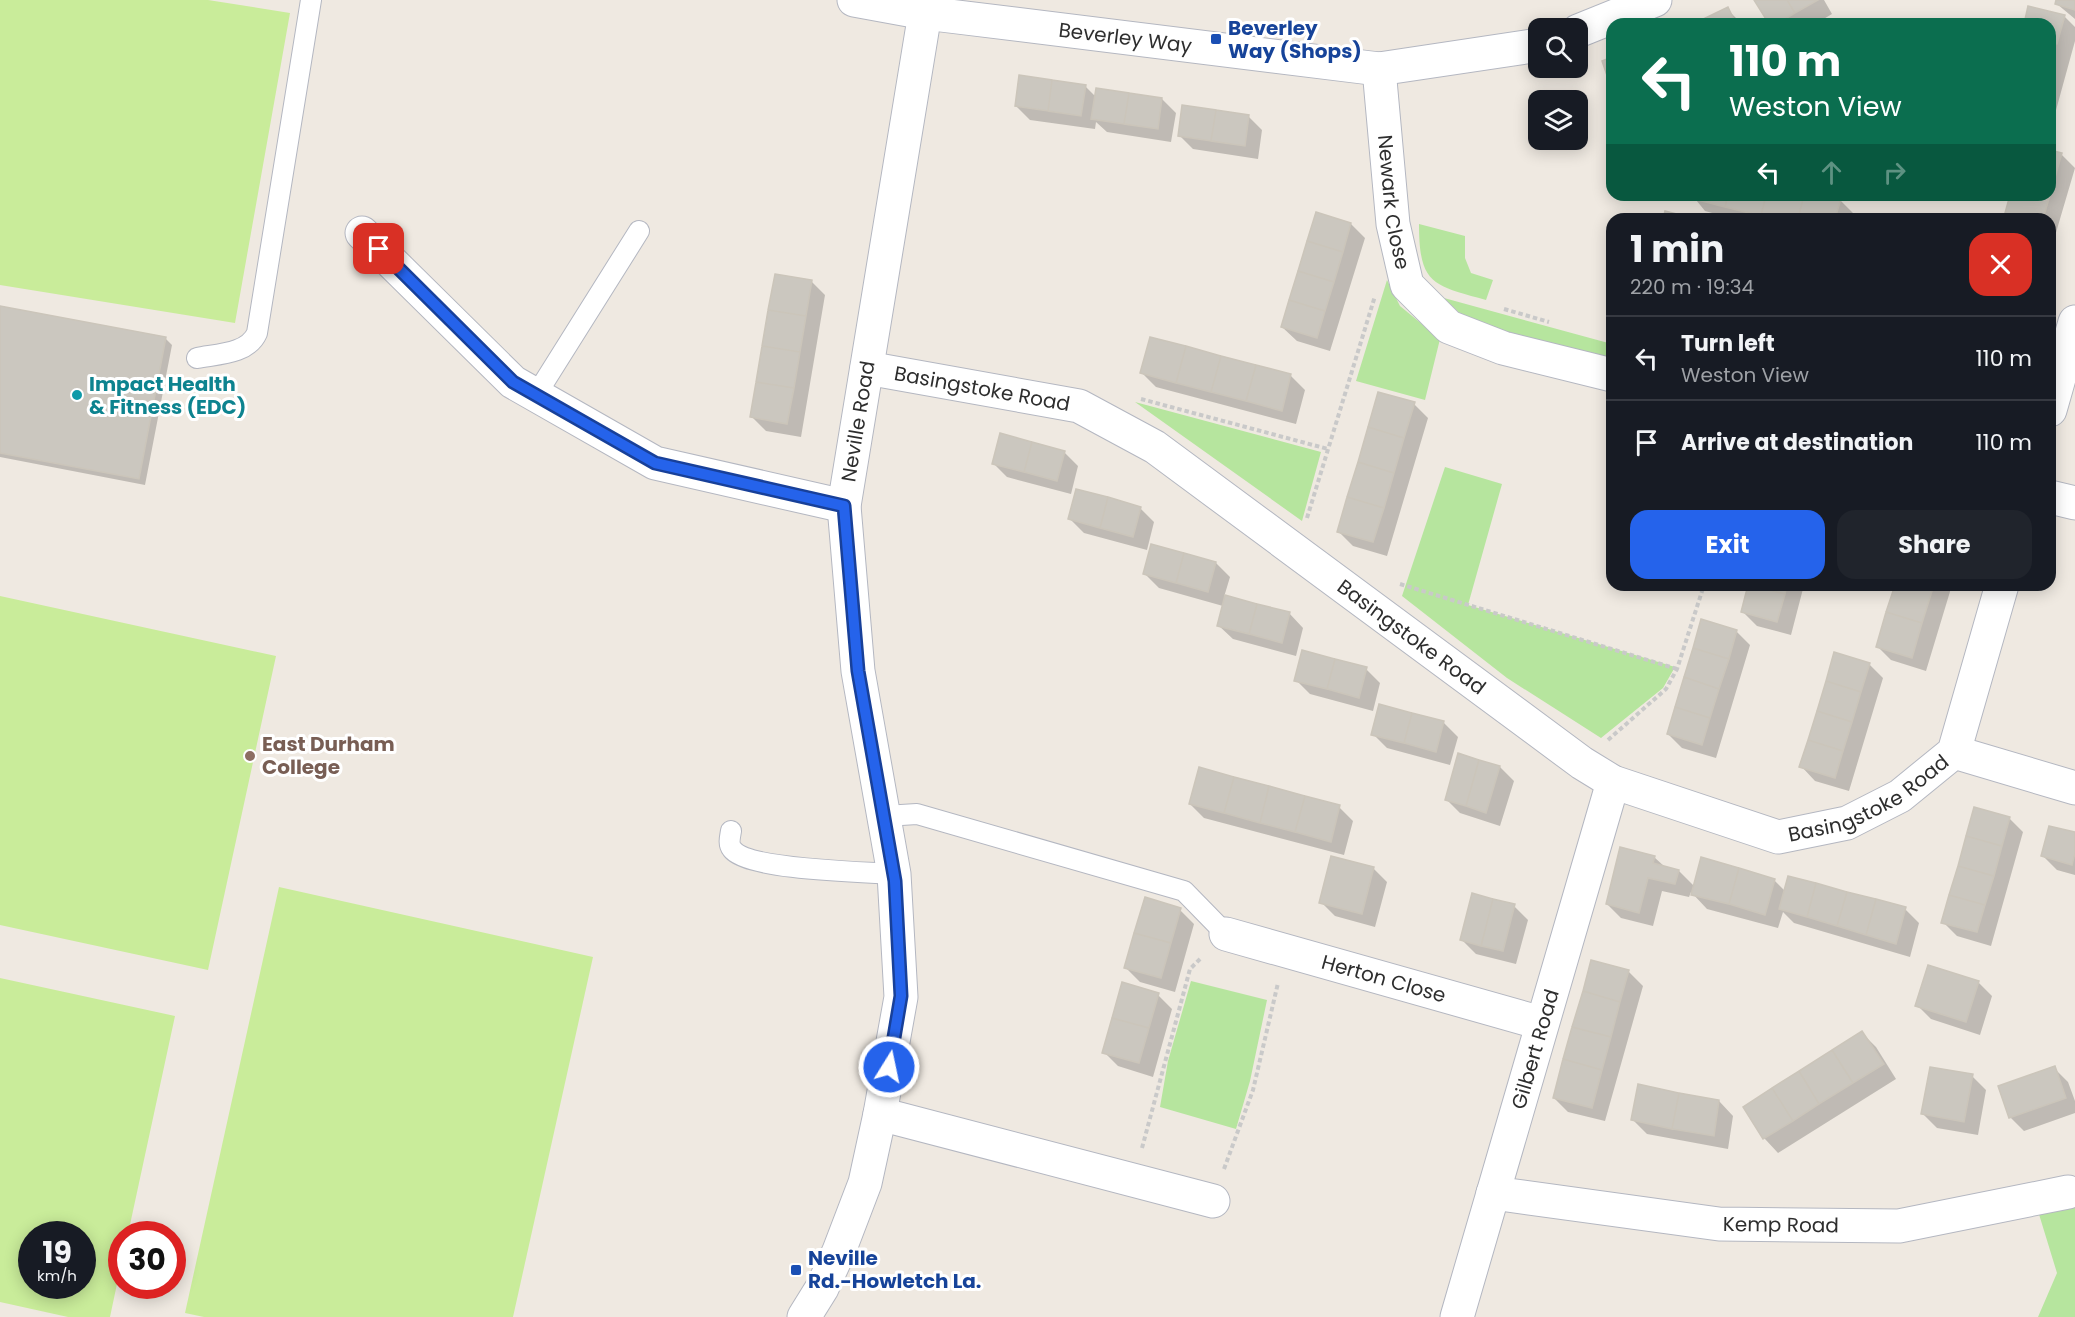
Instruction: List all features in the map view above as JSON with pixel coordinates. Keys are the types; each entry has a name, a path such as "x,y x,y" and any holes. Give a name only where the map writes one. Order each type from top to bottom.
{"street":[{"name":"Beverley Way","path":"854,0 925,13 1379,69 1528,47"},
{"path":"1587,18 1655,0"},
{"name":"Neville Road","path":"804,1317 822,1288 839,1251 865,1183 901,996 894,874 858,671 844,506 925,13"},
{"name":"Newark Close","path":"1379,69 1393,224 1407,285 1449,327 1503,348 1606,374"},
{"path":"362,233 513,382 655,463 844,506"},
{"path":"2056,379 2064,337"},
{"name":"Basingstoke Road","path":"867,368 1079,406 1155,447 1582,763 1613,782 1778,837 1847,823 1900,796 1954,752 2000,591"},
{"path":"2056,498 2075,503"},
{"name":"Basingstoke Road","path":"1954,752 2075,788"},
{"name":"Gilbert Road","path":"1457,1317 1613,782"},
{"name":"Herton Close","path":"1226,934 1541,1023"},
{"path":"880,1114 1213,1201"},
{"name":"Kemp Road","path":"1492,1193 1719,1224 1899,1226 2068,1192"}],"lane":[{"path":"197,358 243,349 254,341 257,333 311,0"},
{"path":"536,395 639,231"},
{"path":"885,816 917,814 1184,891 1226,934"},
{"path":"731,831 729,843 732,849 746,858 772,865 894,874"}],"path":[{"path":"1297,552 1383,271 1401,258"},
{"path":"1501,309 1557,324"},
{"path":"1134,397 1328,449"},
{"path":"1360,599 1386,580 1677,669"},
{"path":"1582,763 1666,689 1677,669 1702,591"},
{"path":"1133,1180 1190,969 1226,934"},
{"path":"1213,1201 1253,1090 1286,951"}],"green space":[{"path":"0,0 208,0 290,13 235,323 0,285"},
{"path":"1419,224 1465,236 1465,258 1471,273 1493,280 1486,300 1453,290 1433,279 1426,271 1422,260"},
{"path":"1387,280 1400,306 1440,339 1425,400 1356,381"},
{"path":"1444,298 1606,342 1606,360 1470,323"},
{"path":"1135,402 1321,452 1302,521"},
{"path":"1445,467 1502,484 1468,605 1675,667 1663,688 1601,738 1507,678 1402,596"},
{"path":"0,596 276,656 208,970 0,925"},
{"path":"279,887 593,957 513,1317 204,1317 185,1313"},
{"path":"0,978 175,1016 131,1221 108,1221 108,1299 114,1299 110,1317 68,1317 0,1302"},
{"path":"1191,981 1267,1000 1250,1081 1236,1129 1160,1107 1168,1061"},
{"path":"2075,1200 2075,1317 2038,1317 2057,1273 2038,1211"}],"building":[{"path":"1754,0 1787,0 1795,13 1787,18 1765,18"},
{"path":"1787,0 1818,0 1795,13"},
{"path":"2056,0 2075,0 2075,10 2055,4"},
{"path":"2028,6 2065,15 2057,44 2056,18 2025,18"},
{"path":"1728,7 1733,18 1705,18"},
{"path":"1606,59 1606,73 1602,61"},
{"path":"1019,75 1052,80 1048,111 1015,106"},
{"path":"1052,80 1086,85 1081,116 1048,111"},
{"path":"1096,88 1129,93 1124,124 1091,119"},
{"path":"1129,93 1162,98 1158,129 1124,124"},
{"path":"1182,105 1216,110 1211,141 1178,136"},
{"path":"1216,110 1249,115 1245,146 1211,141"},
{"path":"2056,152 2062,153 2056,174"},
{"path":"1702,201 1726,201 1725,207"},
{"path":"1726,201 1765,201 1762,213 1749,213 1725,207"},
{"path":"1765,201 1802,201 1800,213 1762,213"},
{"path":"1802,201 1840,201 1837,213 1800,213"},
{"path":"2008,201 2048,201 2045,213 2005,213"},
{"path":"1316,212 1351,223 1343,252 1307,241"},
{"path":"1307,241 1343,252 1334,282 1298,271"},
{"path":"1298,271 1334,282 1325,311 1289,300"},
{"path":"775,274 812,280 806,316 768,310"},
{"path":"1289,300 1325,311 1317,338 1281,327"},
{"name":"Impact Health & Fitness (EDC)","path":"0,306 166,337 139,479 0,453"},
{"path":"768,310 806,316 800,352 762,346"},
{"path":"1150,337 1186,346 1176,383 1140,373"},
{"path":"762,346 800,352 794,388 756,382"},
{"path":"1186,346 1221,356 1211,392 1176,383"},
{"path":"1221,356 1256,365 1246,401 1211,392"},
{"path":"1256,365 1291,374 1282,411 1246,401"},
{"path":"756,382 794,388 787,424 750,417"},
{"path":"1378,392 1415,402 1404,438 1368,427"},
{"path":"1368,427 1404,438 1394,473 1358,462"},
{"path":"1000,433 1032,442 1024,472 992,464"},
{"path":"1032,442 1065,451 1057,481 1024,472"},
{"path":"1358,462 1394,473 1384,508 1347,497"},
{"path":"1076,489 1108,497 1100,528 1068,519"},
{"path":"1108,497 1141,507 1133,537 1100,528"},
{"path":"1347,497 1384,508 1373,542 1337,532"},
{"path":"1151,544 1184,553 1176,583 1143,574"},
{"path":"1184,553 1216,562 1208,592 1176,583"},
{"path":"1746,591 1773,591 1785,594 1777,622 1741,612"},
{"path":"1893,591 1932,591 1922,623 1886,612"},
{"path":"1225,595 1257,604 1249,634 1217,626"},
{"path":"1257,604 1290,612 1282,643 1249,634"},
{"path":"1886,612 1922,623 1912,658 1876,647"},
{"path":"1701,619 1737,630 1729,659 1693,648"},
{"path":"1693,648 1729,659 1719,689 1684,677"},
{"path":"1302,650 1335,659 1327,689 1294,681"},
{"path":"1834,652 1870,663 1861,692 1826,681"},
{"path":"1335,659 1367,667 1359,698 1327,689"},
{"path":"1684,677 1719,689 1710,718 1675,707"},
{"path":"1826,681 1861,692 1852,722 1817,711"},
{"path":"1379,704 1412,713 1404,743 1371,735"},
{"path":"1675,707 1710,718 1702,745 1667,734"},
{"path":"1817,711 1852,722 1843,751 1808,740"},
{"path":"1412,713 1444,721 1436,752 1404,743"},
{"path":"1808,740 1843,751 1835,778 1799,767"},
{"path":"1458,753 1479,760 1466,806 1445,800"},
{"path":"1479,760 1500,766 1486,813 1466,806"},
{"path":"1199,767 1234,777 1224,813 1189,804"},
{"path":"1234,777 1269,786 1260,823 1224,813"},
{"path":"1269,786 1305,796 1295,832 1260,823"},
{"path":"1305,796 1340,805 1331,842 1295,832"},
{"path":"1974,807 2010,817 2002,846 1966,836"},
{"path":"2049,826 2075,832 2075,853 2072,865 2041,856"},
{"path":"1966,836 2002,846 1994,876 1958,866"},
{"path":"1620,847 1655,856 1653,863 1679,870 1675,884 1648,878 1639,913 1606,904"},
{"path":"1331,856 1374,867 1362,914 1319,903"},
{"path":"1701,857 1739,868 1729,904 1691,895"},
{"path":"1958,866 1994,876 1985,905 1949,895"},
{"path":"1739,868 1775,879 1765,915 1729,904"},
{"path":"1788,876 1816,883 1807,917 1779,909"},
{"path":"1816,883 1847,892 1837,926 1807,917"},
{"path":"1847,892 1876,899 1866,935 1837,926"},
{"path":"1472,893 1493,899 1481,946 1460,940"},
{"path":"1949,895 1985,905 1977,932 1941,923"},
{"path":"1145,897 1181,908 1171,943 1134,933"},
{"path":"1493,899 1515,904 1503,951 1481,946"},
{"path":"1876,899 1906,907 1896,944 1866,935"},
{"path":"1134,933 1171,943 1161,978 1124,968"},
{"path":"1591,960 1629,970 1620,1002 1583,991"},
{"path":"1928,965 1979,981 1966,1022 1915,1006"},
{"path":"1122,982 1159,993 1149,1028 1112,1018"},
{"path":"1583,991 1620,1002 1611,1037 1572,1027"},
{"path":"1112,1018 1149,1028 1139,1063 1102,1053"},
{"path":"1572,1027 1611,1037 1602,1070 1563,1059"},
{"path":"1862,1031 1884,1064 1853,1083 1832,1050"},
{"path":"1832,1050 1853,1083 1819,1104 1799,1071"},
{"path":"1563,1059 1602,1070 1592,1108 1553,1098"},
{"path":"2055,1066 2066,1098 2009,1118 1998,1086"},
{"path":"1930,1067 1973,1074 1964,1122 1921,1114"},
{"path":"1799,1071 1819,1104 1793,1121 1772,1088"},
{"path":"1638,1084 1679,1093 1672,1129 1631,1120"},
{"path":"1772,1088 1793,1121 1763,1139 1743,1107"},
{"path":"1679,1093 1719,1100 1714,1136 1672,1129"}],"place":[{"name":"Beverley Way (Shops)","path":"1216,39"},
{"name":"Impact Health & Fitness (EDC)","path":"77,395"},
{"name":"East Durham College","path":"250,756"},
{"name":"Neville Rd.-Howletch La.","path":"796,1270"}],"route":[{"path":"379,249 513,382 655,463 844,506 858,671 895,881 901,996 889,1067"}]}
